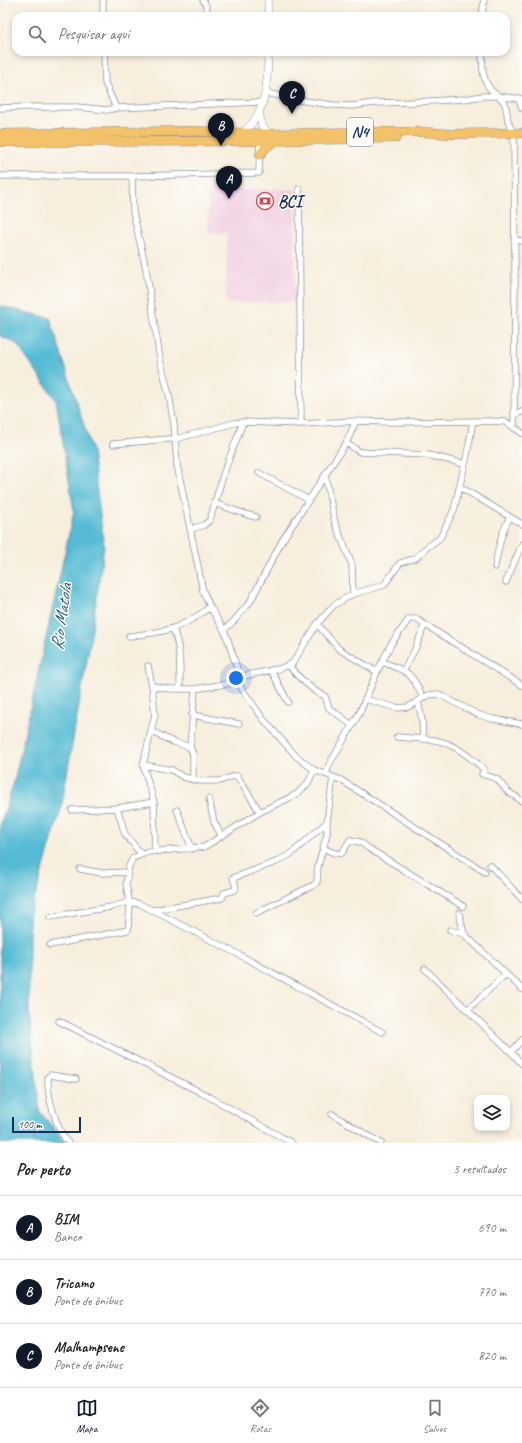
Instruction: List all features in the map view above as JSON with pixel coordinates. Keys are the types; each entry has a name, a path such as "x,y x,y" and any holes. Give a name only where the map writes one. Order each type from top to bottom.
{"highway":[{"name":"N4","path":"0,142 195,131 243,132 260,137 423,137 450,134 518,133"},
{"name":"N4","path":"0,134 248,141 260,137"},
{"path":"248,141 260,156 273,137"}],"street":[{"path":"103,0 104,12"},
{"path":"203,0 207,12"},
{"path":"268,0 268,12"},
{"path":"482,12 484,0"},
{"path":"104,56 105,82 116,108"},
{"path":"243,132 250,127 259,112 266,93 268,56"},
{"path":"482,56 483,75 489,88 504,101 506,106 507,121 518,133 514,240 514,428"},
{"path":"266,93 298,100 352,106 497,96 520,98 522,108"},
{"path":"0,108 27,106 77,107 107,110 116,108 263,102"},
{"path":"259,112 262,126 273,137"},
{"path":"0,176 132,176 259,173 260,137"},
{"path":"132,176 133,212 146,269 160,359 169,395 176,440 177,465 203,591 210,607 224,630 238,679 247,698 264,720 296,756 314,770 341,780 485,872"},
{"path":"299,188 301,424"},
{"path":"514,240 522,241"},
{"path":"515,272 522,274"},
{"path":"514,414 522,412"},
{"path":"113,444 168,439 176,440 234,423 243,422 301,424 356,421 506,422 522,433"},
{"path":"224,630 234,621 250,602 282,541 346,443 356,421"},
{"path":"191,528 204,525 210,520 223,475 243,422"},
{"path":"152,686 170,689 195,689 292,664 317,624 341,599 384,585 400,563 416,558 426,548 440,538 454,510 473,422"},
{"path":"346,443 360,452 428,456 465,464"},
{"path":"259,473 308,500"},
{"path":"325,474 335,523 352,565 353,594"},
{"path":"460,487 522,524"},
{"path":"214,502 256,517"},
{"path":"495,567 500,542 510,517"},
{"path":"506,582 522,544"},
{"path":"128,636 173,629 184,625 210,607"},
{"path":"326,774 329,765 359,714 377,672 396,635 409,619 416,620 522,685"},
{"path":"317,624 339,649 377,672"},
{"path":"404,670 416,647 424,626"},
{"path":"173,629 177,639 180,655 180,689"},
{"path":"382,662 404,670 414,681 420,700 423,739"},
{"path":"288,665 315,691 325,696 329,708 352,725"},
{"path":"148,666 155,715 142,765 154,802 155,851"},
{"path":"271,670 288,702"},
{"path":"192,780 193,754 190,747 192,715 195,705 195,689"},
{"path":"365,699 396,708 408,707 433,694 438,694 479,714 493,719 522,724"},
{"path":"192,715 239,724"},
{"path":"151,731 173,742 190,747"},
{"path":"397,737 448,743 484,769 482,774 497,779 507,791 522,801"},
{"path":"142,765 172,770 183,777 201,782 220,781 237,776 260,812"},
{"path":"50,945 127,930 129,928 129,902 126,888 127,872 131,860 136,856 155,851 204,847 260,812 297,794 308,783 314,770"},
{"path":"256,913 314,885 317,882 318,866 327,834 327,822 333,777"},
{"path":"209,799 214,822 221,835"},
{"path":"72,810 117,808 154,802"},
{"path":"117,808 125,834 142,854"},
{"path":"177,810 192,848"},
{"path":"152,910 222,898 224,893 236,890 233,878 276,862 291,854 327,822"},
{"path":"324,848 338,854 342,853 350,840 360,842 463,906"},
{"path":"490,864 522,899"},
{"path":"80,869 102,873 127,872"},
{"path":"50,917 111,907 129,902 140,904 236,953 382,1032"},
{"path":"459,913 464,934"},
{"path":"450,930 464,934 522,989"},
{"path":"425,969 522,1064"},
{"path":"467,1010 506,974"},
{"path":"59,1021 206,1095 292,1143"},
{"path":"511,1052 522,1040"},
{"path":"68,1143 52,1110 48,1090 48,1077 50,1075 76,1079"},
{"path":"332,1114 381,1143"}],"shaded area":[{"path":"295,189 295,302 226,303 227,233 208,233 208,191"}],"water":[{"name":"Rio Matola","path":"0,306 50,318 92,451 104,546 90,642 61,809 29,917 29,1014 40,1112 66,1143 0,1143 0,826 14,782 74,511 56,400 16,343 0,336"}],"place":[{"name":"Malhampsene","path":"292,114"},
{"name":"Tricamo","path":"221,146"},
{"name":"BIM","path":"229,199"},
{"name":"BCI","path":"265,201"}]}
